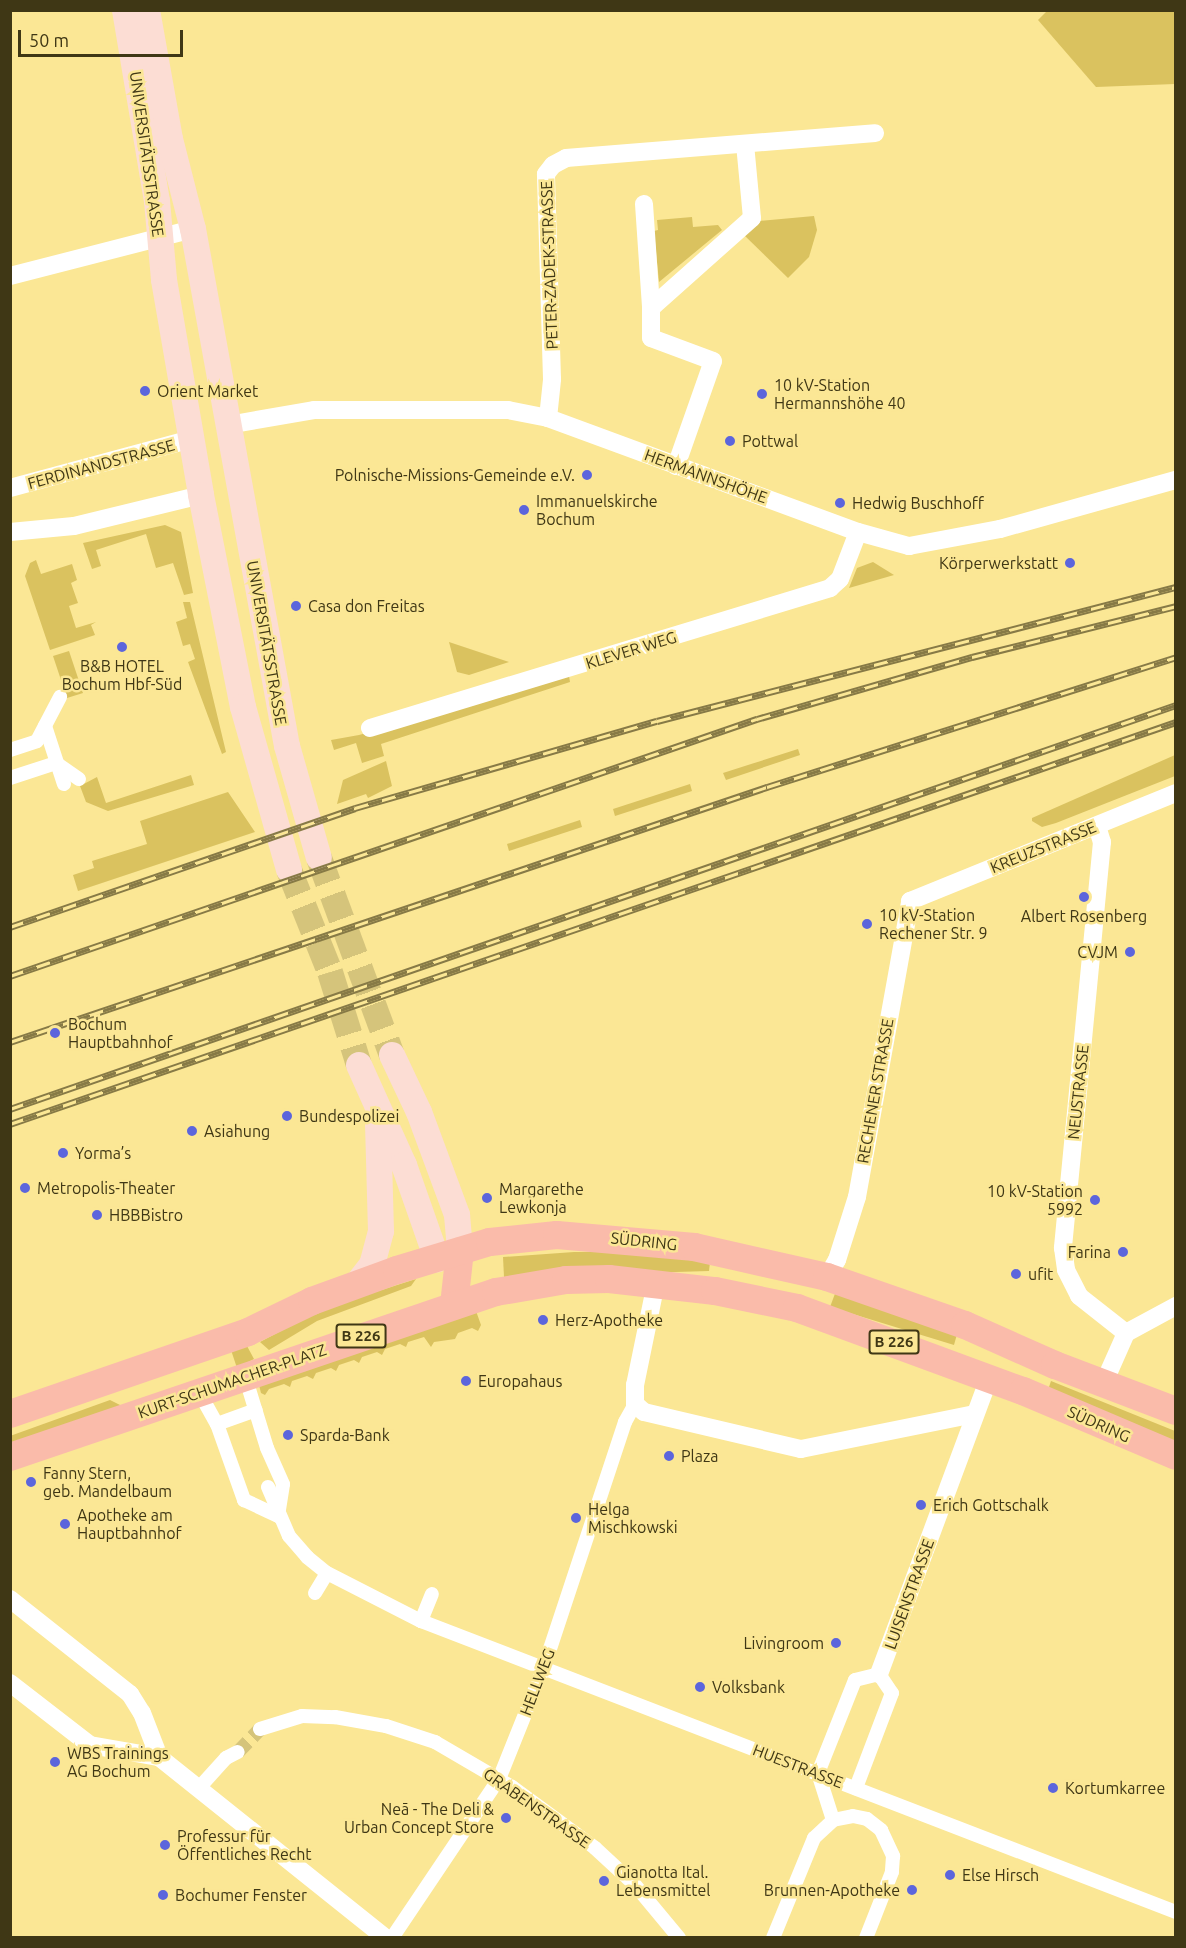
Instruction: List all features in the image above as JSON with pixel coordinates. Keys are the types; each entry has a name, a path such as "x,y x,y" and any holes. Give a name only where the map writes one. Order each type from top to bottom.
{"main road":[{"name":"UNIVERSITÄTSSTRASSE","path":"125,10 156,192 159,238 201,495 243,707 289,870"},
{"name":"UNIVERSITÄTSSTRASSE","path":"147,10 170,139 193,230 286,746 319,858"},
{"path":"192,439 228,425"},
{"path":"201,495 228,425"},
{"path":"392,1055 419,1112 457,1215 448,1255"},
{"path":"358,1065 377,1110 448,1255 454,1305"},
{"path":"357,1284 372,1265 381,1231 377,1110"},
{"name":"SÜDRING","path":"448,1255 505,1240 604,1237 694,1247 826,1277 1005,1341 1103,1384 1176,1411"},
{"name":"B 226","path":"10,1414 248,1332 357,1284 448,1255"},
{"name":"SÜDRING","path":"758,1300 809,1290 826,1277"},
{"name":"SÜDRING","path":"454,1305 515,1288 566,1280 656,1283 797,1308 989,1378 1176,1456"},
{"name":"KURT-SCHUMACHER-PLATZ","path":"10,1457 454,1305"},
{"path":"989,1378 1005,1341"}],"street":[{"name":"PETER-ZADEK-STRASSE","path":"548,418 552,379 546,174 566,158 875,133"},
{"path":"651,308 752,218 745,144"},
{"path":"644,204 651,338 713,361 676,466"},
{"path":"10,276 193,230"},
{"name":"HERMANNSHÖHE","path":"228,425 314,410 508,410 548,418 858,532 909,546 949,541 1176,480"},
{"name":"FERDINANDSTRASSE","path":"10,488 192,439"},
{"path":"10,532 74,526 201,495"},
{"name":"KLEVER WEG","path":"370,728 823,591 840,579 858,532"},
{"path":"10,750 37,741 60,697"},
{"path":"45,726 64,784"},
{"path":"10,778 56,763"},
{"path":"56,763 79,779"},
{"name":"KREUZSTRASSE","path":"910,901 1176,793"},
{"name":"NEUSTRASSE","path":"1097,826 1102,842 1063,1248 1066,1270 1079,1296 1126,1333"},
{"name":"RECHENER STRASSE","path":"826,1277 837,1260 857,1197 910,901"},
{"name":"HELLWEG","path":"392,1938 499,1779 544,1667 625,1422 635,1404 635,1385 656,1283"},
{"path":"1103,1384 1126,1333 1176,1306"},
{"path":"199,1392 217,1424 244,1500 278,1516 283,1484 279,1465 256,1410 245,1376"},
{"name":"LUISENSTRASSE","path":"879,1674 989,1378"},
{"path":"635,1404 660,1418 801,1449 975,1414"},
{"path":"217,1424 256,1410"},
{"name":"HUESTRASSE","path":"268,1491 278,1516 301,1550 327,1572 421,1621 1176,1912"},
{"path":"315,1593 327,1572"},
{"path":"421,1621 432,1594"},
{"path":"10,1599 130,1694 142,1713 159,1757"},
{"path":"833,1820 818,1773 855,1680 879,1674 892,1693 856,1788"},
{"path":"10,1683 90,1745 159,1757 386,1938"},
{"name":"GRABENSTRASSE","path":"260,1729 302,1716 386,1726 435,1742 499,1779 595,1848 635,1886 679,1938"},
{"path":"198,1789 226,1758 238,1752"},
{"path":"867,1819 875,1796"},
{"path":"773,1938 814,1838 833,1820 853,1816 867,1819 890,1843 894,1863 866,1938"}],"shaded area":[{"path":"1047,11 1175,11 1175,84 1096,87 1038,20"},
{"path":"814,216 817,230 809,257 788,278 744,235 759,221"},
{"path":"692,217 693,227 718,225 722,230 659,282 654,231 658,230 657,220"},
{"path":"165,525 181,532 193,593 184,595 173,563 156,568 146,534 96,550 101,566 92,569 83,543"},
{"path":"36,560 41,574 72,564 77,580 71,583 78,603 69,606 76,628 96,622 91,625 95,635 50,650 25,576 30,563"},
{"path":"873,562 894,575 849,588 857,568"},
{"path":"183,602 190,602 226,752 222,754 188,662 195,659 190,644 183,646 176,622 187,618"},
{"path":"449,642 509,662 469,675 457,672"},
{"path":"69,651 83,693 67,698 53,656"},
{"path":"569,676 570,682 381,744 384,756 362,763 356,743 334,750 331,740 359,735"},
{"path":"798,749 800,755 726,780 723,773"},
{"path":"1175,755 1175,776 1056,823 1042,827 1032,821 1032,818"},
{"path":"386,761 392,786 368,798 366,794 337,804 343,780"},
{"path":"191,775 194,785 108,811 86,802 80,786 97,777 106,803"},
{"path":"690,784 692,791 615,816 613,809"},
{"path":"228,792 255,832 78,891 73,875 94,868 92,861 147,844 140,821"},
{"path":"580,820 582,827 509,851 507,844"},
{"path":"574,1252 620,1252 710,1262 709,1271 504,1277 503,1257"},
{"path":"416,1279 411,1286 317,1321 269,1350 260,1342 322,1309"},
{"path":"836,1291 959,1327 954,1345 830,1307"},
{"path":"476,1311 481,1325 478,1331 472,1328 458,1333 455,1339 434,1342 431,1347 424,1337 408,1342 406,1347 400,1344 385,1349 382,1355 377,1352 362,1357 359,1363 354,1360 339,1365 336,1371 331,1368 316,1373 313,1379 307,1376 292,1381 290,1387 284,1384 269,1389 265,1395 261,1393 259,1385"},
{"path":"247,1346 254,1359 237,1368 231,1350"},
{"path":"1051,1381 1175,1431 1175,1446 1048,1390"},
{"path":"110,1400 124,1407 11,1446 10,1436"}],"tunnel":[{"path":"319,858 392,1055"},
{"path":"289,870 330,972 359,1065"},
{"path":"238,1752 260,1729"}],"railway":[{"path":"10,927 355,808 657,721 1176,587"},
{"path":"10,976 757,719 972,657 1176,606"},
{"path":"10,1042 767,787 1176,657"},
{"path":"10,1109 1176,705"},
{"path":"10,1124 1176,722"}],"place":[{"name":"Orient Market","path":"145,391"},
{"name":"10 kV-Station Hermannshöhe 40","path":"762,394"},
{"name":"Pottwal","path":"730,441"},
{"name":"Polnische-Missions-Gemeinde e.V.","path":"587,475"},
{"name":"Hedwig Buschhoff","path":"840,503"},
{"name":"Immanuelskirche Bochum","path":"524,510"},
{"name":"Körperwerkstatt","path":"1070,563"},
{"name":"Casa don Freitas","path":"296,606"},
{"name":"B&B HOTEL Bochum Hbf-Süd","path":"122,647"},
{"name":"Albert Rosenberg","path":"1084,897"},
{"name":"10 kV-Station Rechener Str. 9","path":"867,924"},
{"name":"CVJM","path":"1130,952"},
{"name":"Bochum Hauptbahnhof","path":"55,1033"},
{"name":"Bundespolizei","path":"287,1116"},
{"name":"Asiahung","path":"192,1131"},
{"name":"Yorma’s","path":"63,1153"},
{"name":"Metropolis-Theater","path":"25,1188"},
{"name":"Margarethe Lewkonja","path":"487,1198"},
{"name":"10 kV-Station 5992","path":"1095,1200"},
{"name":"HBBBistro","path":"97,1215"},
{"name":"Farina","path":"1123,1252"},
{"name":"ufit","path":"1016,1274"},
{"name":"Herz-Apotheke","path":"543,1320"},
{"name":"Europahaus","path":"466,1381"},
{"name":"Sparda-Bank","path":"288,1435"},
{"name":"Plaza","path":"669,1456"},
{"name":"Fanny Stern, geb. Mandelbaum","path":"31,1482"},
{"name":"Erich Gottschalk","path":"921,1505"},
{"name":"Helga Mischkowski","path":"576,1518"},
{"name":"Apotheke am Hauptbahnhof","path":"65,1524"},
{"name":"Livingroom","path":"836,1643"},
{"name":"Volksbank","path":"700,1687"},
{"name":"WBS Trainings AG Bochum","path":"55,1762"},
{"name":"Kortumkarree","path":"1053,1788"},
{"name":"Neā - The Deli & Urban Concept Store","path":"506,1818"},
{"name":"Professur für Öffentliches Recht","path":"165,1845"},
{"name":"Else Hirsch","path":"950,1875"},
{"name":"Gianotta Ital. Lebensmittel","path":"604,1881"},
{"name":"Brunnen-Apotheke","path":"912,1890"},
{"name":"Bochumer Fenster","path":"163,1895"}]}
